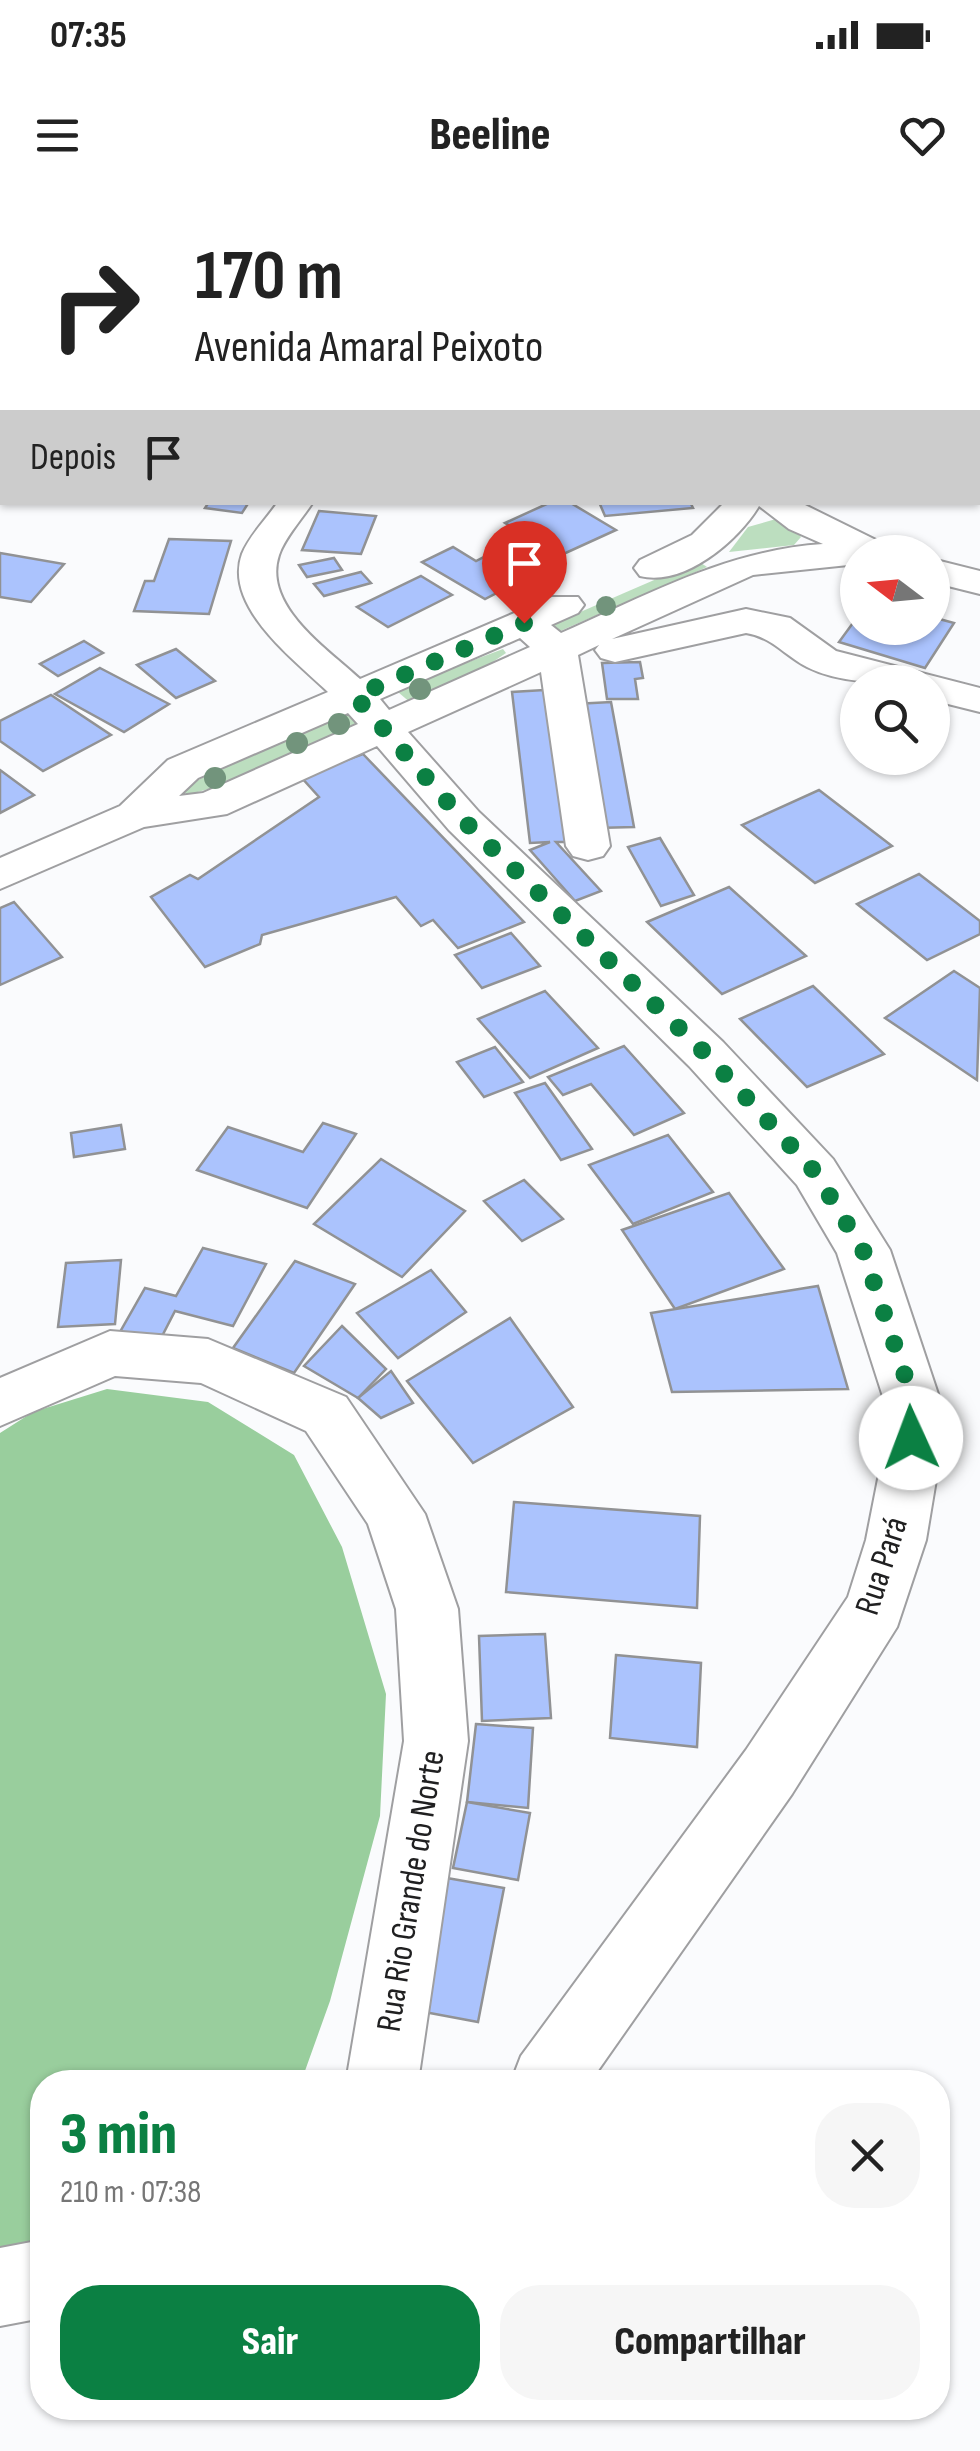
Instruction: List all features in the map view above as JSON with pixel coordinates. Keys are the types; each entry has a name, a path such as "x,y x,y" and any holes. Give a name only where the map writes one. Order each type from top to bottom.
{"street":[{"name":"Rua Pará","path":"294,505 261,552 257,573 272,617 369,712 464,821 706,1054 815,1172 863,1250 914,1403 908,1474 896,1540 875,1608 769,1772 556,2070"},
{"path":"369,712 558,649 724,556 742,505"},
{"path":"778,505 802,521 840,537"},
{"path":"0,876 135,815 212,805 524,623 724,556 840,553"},
{"path":"950,575 980,584"},
{"path":"524,623 558,649 604,653 746,621 776,626 822,659 845,665"},
{"path":"558,649 588,846"},
{"path":"950,692 980,700"},
{"name":"Rua Rio Grande do Norte","path":"0,1404 110,1353 208,1361 326,1414 395,1514 426,1610 436,1741 384,2070"},
{"path":"0,2287 30,2281"}],"green space":[{"path":"776,519 790,523 801,537 794,545 729,552 748,527"},
{"path":"698,561 707,567 558,632 548,626"},
{"path":"503,649 506,653 475,674 412,704 398,692 397,689"},
{"path":"350,711 362,724 248,778 187,795 183,790 231,759"},
{"path":"107,1389 208,1402 294,1455 342,1547 386,1694 380,1816 330,2001 305,2070 30,2070 30,2249 0,2253 0,1433 33,1412"}],"building":[{"path":"207,505 247,505 242,513 205,508"},
{"path":"544,505 574,505 616,530 559,556 505,523"},
{"path":"600,505 693,508 605,516"},
{"path":"319,511 376,516 361,554 302,550"},
{"path":"169,539 231,541 209,614 134,611 145,581 154,581"},
{"path":"507,545 547,567 485,599 422,562 453,547 476,561"},
{"path":"0,553 64,564 31,602 0,597"},
{"path":"334,558 342,570 307,577 299,565"},
{"path":"361,572 371,583 324,596 314,584"},
{"path":"421,576 452,595 388,627 357,607"},
{"path":"84,641 103,653 58,676 40,664"},
{"path":"849,645 940,645 927,665"},
{"path":"176,649 215,681 176,698 137,665"},
{"path":"640,662 643,678 635,679 638,699 607,699 602,663"},
{"path":"100,668 169,704 124,732 55,694"},
{"path":"544,690 567,842 556,842 601,891 575,901 530,850 550,842 530,843 512,692"},
{"path":"51,695 111,735 43,771 0,741 0,721"},
{"path":"611,702 634,827 596,828 575,704"},
{"path":"363,754 524,922 458,948 433,920 421,926 396,897 262,935 260,944 205,967 151,897 190,875 198,879 319,797 301,777"},
{"path":"0,770 34,795 0,813"},
{"path":"819,790 892,846 815,883 742,825"},
{"path":"660,838 694,895 661,906 628,847"},
{"path":"919,874 980,921 980,934 927,960 857,904"},
{"path":"729,887 806,956 722,994 647,922"},
{"path":"14,902 62,957 0,985 0,908"},
{"path":"511,933 540,966 482,988 455,955"},
{"path":"954,971 980,988 977,1080 885,1018"},
{"path":"813,986 884,1054 807,1087 740,1019"},
{"path":"545,991 598,1048 530,1078 478,1019"},
{"path":"624,1046 684,1113 634,1135 591,1084 563,1095 548,1077"},
{"path":"495,1047 523,1082 484,1097 457,1062"},
{"path":"545,1083 592,1149 561,1160 515,1093"},
{"path":"323,1123 356,1134 307,1208 197,1170 228,1127 303,1152"},
{"path":"121,1125 125,1149 74,1157 71,1133"},
{"path":"668,1135 713,1192 633,1224 589,1165"},
{"path":"381,1159 465,1211 402,1277 314,1224"},
{"path":"524,1180 563,1219 522,1241 484,1201"},
{"path":"729,1193 784,1269 675,1309 622,1230"},
{"path":"203,1248 266,1264 233,1326 175,1311 159,1342 120,1332 145,1288 176,1296"},
{"path":"121,1260 115,1324 58,1327 66,1263"},
{"path":"295,1261 355,1284 294,1373 233,1348"},
{"path":"431,1270 466,1312 398,1358 357,1313"},
{"path":"818,1286 848,1389 672,1392 651,1313"},
{"path":"510,1318 573,1407 473,1463 407,1381"},
{"path":"342,1326 386,1369 358,1398 304,1366"},
{"path":"391,1371 413,1403 381,1418 358,1398"},
{"path":"514,1502 700,1516 697,1608 506,1592"},
{"path":"545,1634 551,1718 482,1721 479,1636"},
{"path":"616,1655 701,1663 697,1747 610,1738"},
{"path":"476,1724 533,1728 528,1808 467,1802"},
{"path":"467,1802 530,1813 518,1880 453,1868"},
{"path":"447,1878 504,1888 478,2022 419,2011"}],"route":[{"path":"524,623 355,696 464,821 706,1054 815,1172 863,1250 914,1403 911,1438"}]}
